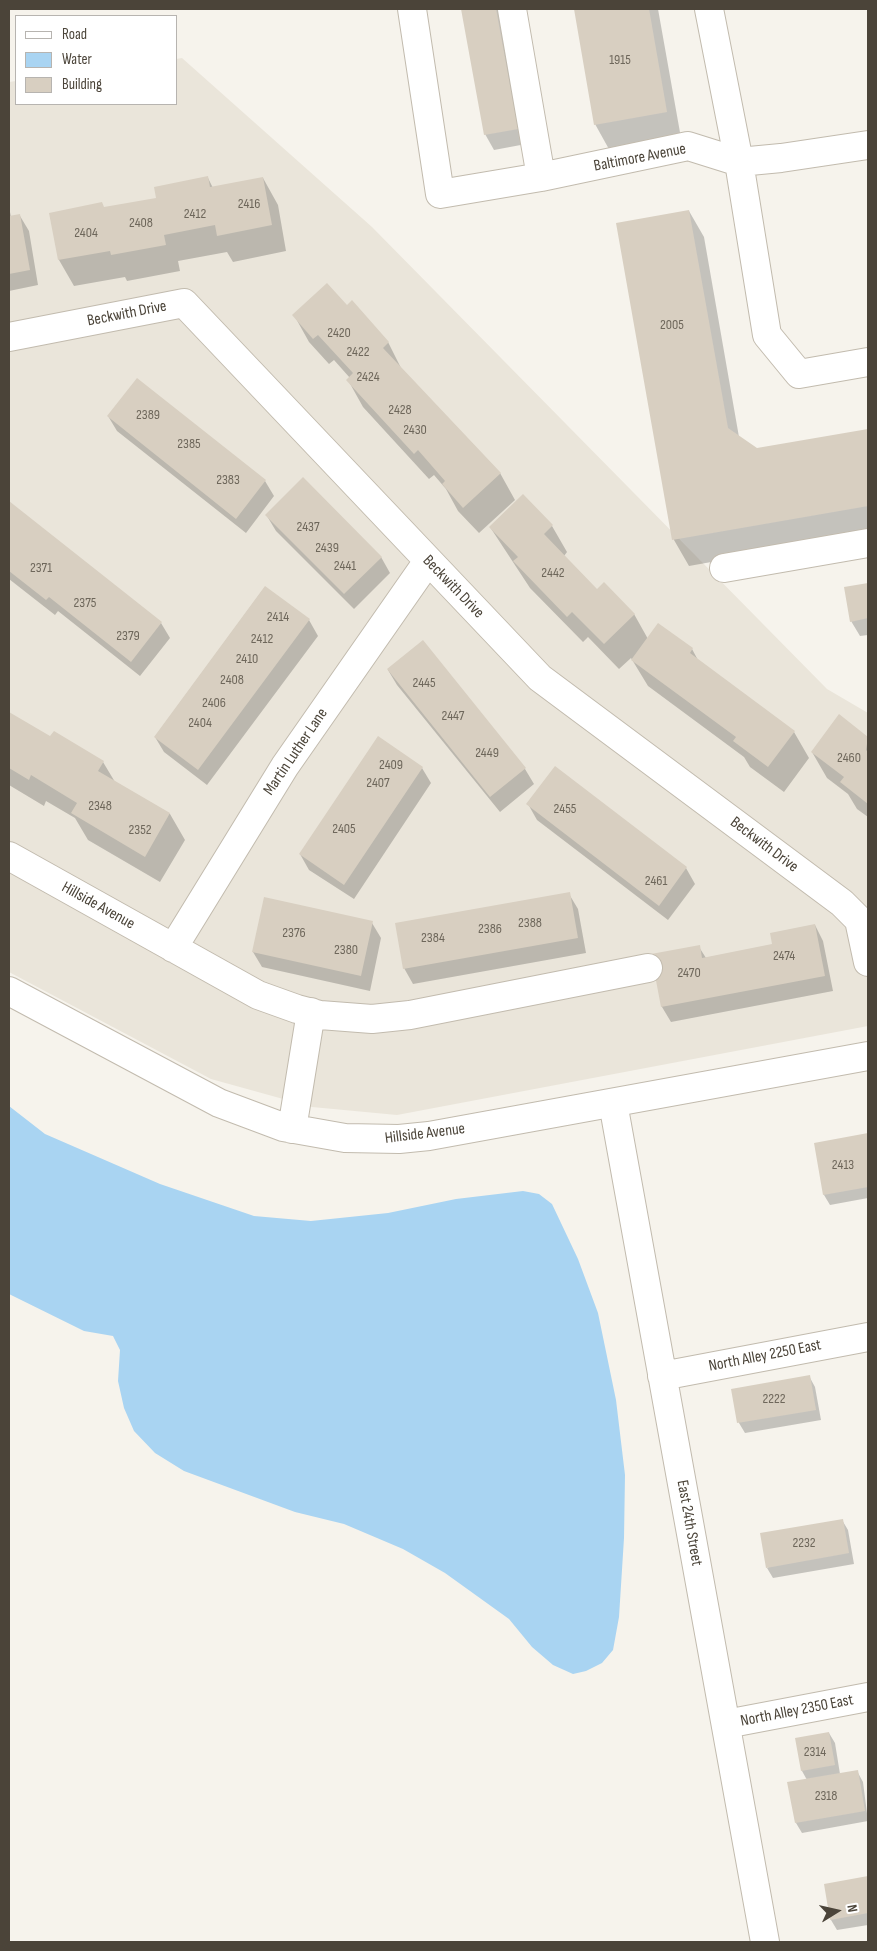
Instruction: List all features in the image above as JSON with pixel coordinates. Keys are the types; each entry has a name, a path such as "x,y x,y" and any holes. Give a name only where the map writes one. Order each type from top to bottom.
{"street":[{"name":"Baltimore Avenue","path":"412,9 440,194 541,177 688,146 739,162 781,158 868,145"},
{"path":"512,9 541,177"},
{"path":"710,9 739,162 767,335 799,374 868,362"},
{"name":"Beckwith Drive","path":"9,337 184,303 540,678 842,903 859,920 868,962"},
{"path":"724,568 868,543"},
{"name":"Martin Luther Lane","path":"173,948 285,766 428,561"},
{"name":"Hillside Avenue","path":"9,856 258,995 311,1012 352,1019 410,1015 648,968"},
{"name":"Hillside Avenue","path":"9,991 219,1103 252,1117 292,1129 345,1138 414,1138 868,1056"},
{"path":"292,1129 311,1012"},
{"name":"East 24th Street","path":"613,1103 765,1942"},
{"name":"North Alley 2250 East","path":"662,1376 868,1337"},
{"name":"North Alley 2350 East","path":"726,1724 868,1697"}],"shaded area":[{"path":"182,58 372,227 827,689 868,713 868,1026 397,1115 312,1107 211,1079 9,972 9,82 15,81 15,105 178,105 178,59"}],"water":[{"path":"9,1106 45,1134 160,1184 254,1216 311,1221 388,1213 456,1199 523,1191 539,1194 552,1204 578,1259 598,1313 616,1400 625,1475 624,1538 619,1617 613,1650 602,1663 586,1671 573,1674 553,1665 532,1647 509,1619 445,1573 403,1549 344,1524 295,1512 184,1471 155,1453 134,1431 124,1408 118,1381 120,1350 113,1336 84,1331 9,1294"}],"building":[{"path":"461,9 496,9 518,129 484,135"},
{"path":"574,9 649,9 667,112 594,125"},
{"path":"208,176 210,187 263,177 272,225 217,236 215,225 164,235 166,245 111,255 110,251 58,260 49,213 102,202 104,207 156,198 154,187"},
{"path":"689,210 728,428 757,448 868,429 868,506 672,540 616,223"},
{"path":"20,214 30,270 9,274 9,216"},
{"path":"327,283 347,305 352,300 389,342 383,348 501,473 463,508 442,484 445,481 418,450 414,454 346,380 353,373 318,335 313,339 292,315"},
{"path":"137,378 266,480 236,519 107,416"},
{"path":"303,477 382,557 344,594 265,515"},
{"path":"523,494 553,525 544,534 597,589 604,582 635,614 604,644 572,612 567,617 513,561 518,557 489,527"},
{"path":"9,501 162,622 131,662 49,597 46,600 9,571"},
{"path":"868,583 868,618 850,622 844,587"},
{"path":"265,586 310,619 198,770 154,737"},
{"path":"658,623 693,648 690,653 795,731 768,767 733,741 736,737 631,660"},
{"path":"423,640 526,768 490,797 387,669"},
{"path":"9,712 50,736 54,731 104,761 98,771 170,813 145,857 71,813 77,803 31,775 29,780 9,768"},
{"path":"839,714 868,737 866,750 868,752 868,804 840,782 844,777 811,752"},
{"path":"378,736 423,767 344,885 299,854"},
{"path":"555,766 687,867 659,906 526,804"},
{"path":"570,892 578,938 403,969 395,923"},
{"path":"264,897 373,921 361,976 252,952"},
{"path":"815,924 825,976 661,1007 651,954 700,945 702,958 772,944 770,933"},
{"path":"868,1133 868,1187 823,1195 814,1143"},
{"path":"810,1375 816,1410 737,1423 731,1389"},
{"path":"843,1519 849,1553 766,1568 760,1533"},
{"path":"829,1732 835,1765 801,1771 795,1738"},
{"path":"858,1770 865,1811 795,1823 787,1782"},
{"path":"868,1876 868,1913 830,1920 824,1884"}]}
